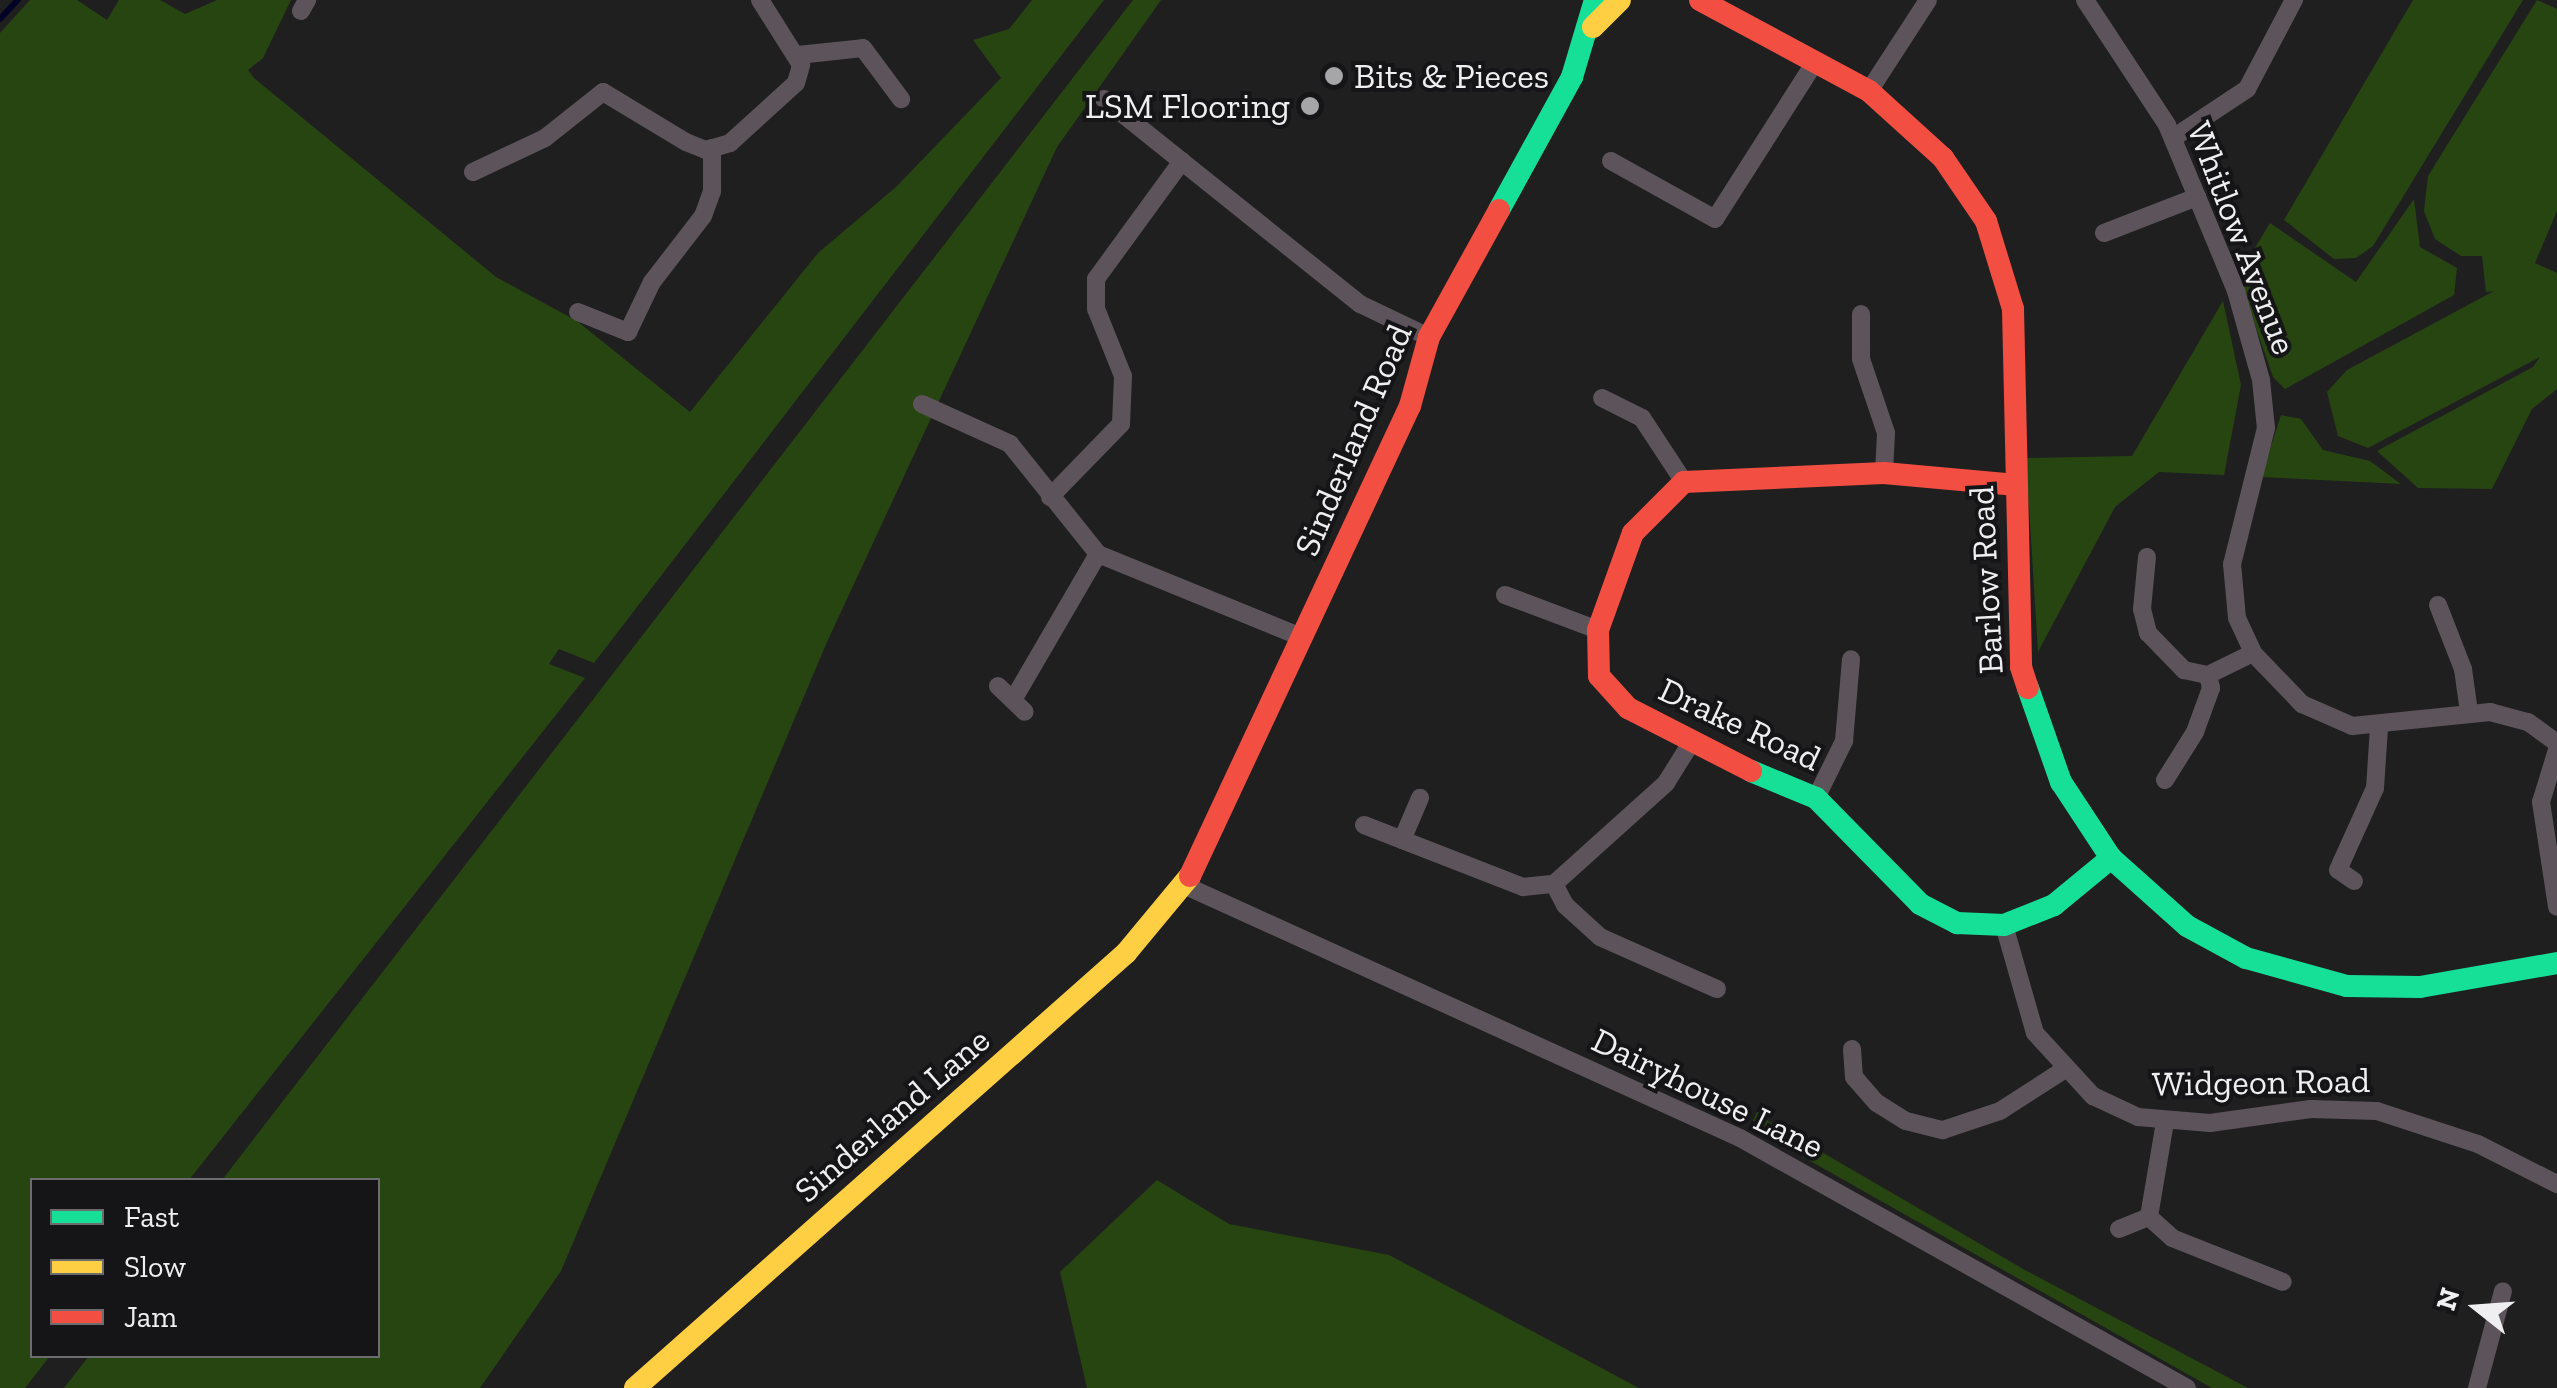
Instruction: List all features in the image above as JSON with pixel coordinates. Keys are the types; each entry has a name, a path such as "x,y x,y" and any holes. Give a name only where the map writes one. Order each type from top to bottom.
{"street":[{"path":"473,172 545,138 602,92 686,142 712,148 755,124 796,83 798,54 760,0"},
{"name":"Sinderland Road","path":"1593,28 1594,0"},
{"name":"Sinderland Road","path":"1186,886 1410,406 1430,337 1559,106 1593,28 1620,0"},
{"name":"Barlow Road","path":"1701,0 1870,91 1944,158 1986,221 2003,265 2013,309 2016,630 2035,725 2111,858 2186,926 2246,958 2346,986 2420,987 2557,963"},
{"path":"1870,91 1928,0"},
{"name":"Whitlow Avenue","path":"2085,0 2173,138 2262,380 2266,428 2232,564 2237,618 2254,652 2302,704 2379,728 2469,712 2509,715 2557,746"},
{"path":"2173,138 2247,89 2294,0"},
{"path":"798,54 863,48 901,98"},
{"path":"1611,161 1715,219 1815,62"},
{"path":"1104,99 1360,304 1430,337"},
{"path":"578,312 628,332 652,282 702,216 712,191 712,148"},
{"path":"1050,497 1121,424 1123,376 1096,309 1096,280 1100,263 1182,161"},
{"path":"2104,233 2197,196"},
{"path":"1861,314 1861,358 1886,433 1884,473"},
{"path":"1602,398 1642,418 1684,482 1884,473 2016,485"},
{"path":"922,404 987,430 1032,467 1050,497 1098,554 1304,638"},
{"name":"Drake Road","path":"1684,482 1633,533 1598,630 1600,676 1628,708 1689,746 1816,798 1920,904 1957,923 2004,926 2054,905 2111,858"},
{"path":"998,686 1019,706 1098,554"},
{"path":"2147,556 2142,609 2148,633 2184,670 2208,675 2254,652"},
{"path":"1506,596 1598,630"},
{"path":"2438,606 2464,669 2469,712"},
{"path":"1816,798 1844,741 1851,659"},
{"path":"2165,780 2194,732 2211,688 2208,675"},
{"path":"2354,880 2338,870 2375,788 2379,728"},
{"path":"1364,825 1523,887 1554,884 1666,784 1689,746"},
{"path":"2557,746 2541,802 2557,907"},
{"path":"1402,840 1420,798"},
{"path":"1554,884 1565,905 1600,937 1716,989"},
{"name":"Sinderland Lane","path":"635,1388 1126,953 1186,886"},
{"name":"Dairyhouse Lane","path":"1186,886 1740,1138 2187,1388"},
{"name":"Widgeon Road","path":"2004,926 2035,1033 2062,1071 2092,1096 2165,1122 2377,1111 2478,1144 2557,1184"},
{"path":"1852,1049 1854,1077 1877,1103 1906,1121 1942,1130 2000,1111 2062,1071"},
{"path":"2149,1217 2165,1122"},
{"path":"2119,1229 2149,1217"},
{"path":"2149,1217 2172,1238 2283,1282"},
{"path":"2478,1388 2503,1291"}],"green space":[{"path":"30,0 77,0 107,20 119,0 160,0 185,14 217,0 291,0 263,58 248,70 254,78 496,277 577,321 690,412 818,253 896,187 1001,78 973,40 1009,29 1032,0 1104,0 594,663 559,649 549,664 585,678 191,1178 30,1178 30,1358 48,1358 25,1388 0,1388 0,33"},
{"path":"1133,0 1161,0 1057,147 827,642 561,1271 480,1388 64,1388 87,1358 380,1358 380,1178 224,1178"},
{"path":"2413,0 2523,0 2373,246 2356,258 2334,259 2284,220"},
{"path":"2537,0 2557,9 2557,211 2535,263 2557,273 2557,389 2532,409 2492,489 2418,488 2377,451 2533,367 2540,357 2368,448 2338,436 2327,392 2347,370 2494,291 2486,292 2482,256 2461,256 2435,239 2424,211 2428,176"},
{"path":"2414,199 2420,247 2457,268 2454,295 2285,389 2273,377 2238,276 2270,223 2356,282"},
{"path":"2223,301 2241,385 2224,475 2159,472 2115,507 2038,652 2026,458 2132,456"},
{"path":"2281,415 2301,419 2323,450 2370,461 2401,484 2261,477"},
{"path":"1759,1108 1768,1121 2025,1270 2248,1388 2212,1388 1750,1127"},
{"path":"1157,1180 1229,1224 1389,1255 1639,1388 1087,1388 1060,1272"}],"waterway":[{"path":"0,19 18,0"}],"traffic: fast":[{"path":"1499,210 1572,77 1595,0"},
{"path":"2028,688 2061,782 2111,858 2187,926 2246,958 2347,986 2420,987 2557,963"},
{"path":"1751,771 1816,798 1920,904 1957,923 2004,925 2054,905 2111,858"}],"traffic: slow":[{"path":"1593,27 1620,0"},
{"path":"635,1388 1126,953 1190,876"}],"traffic: jam":[{"path":"1700,0 1869,91 1943,158 1986,221 2013,309 2021,667 2028,688"},
{"path":"1190,876 1410,406 1429,337 1499,210"},
{"path":"1751,771 1628,708 1599,676 1598,630 1633,533 1684,482 1884,473 2016,485"}],"place":[{"name":"Bits & Pieces","path":"1334,76"},
{"name":"LSM Flooring","path":"1310,106"}]}
